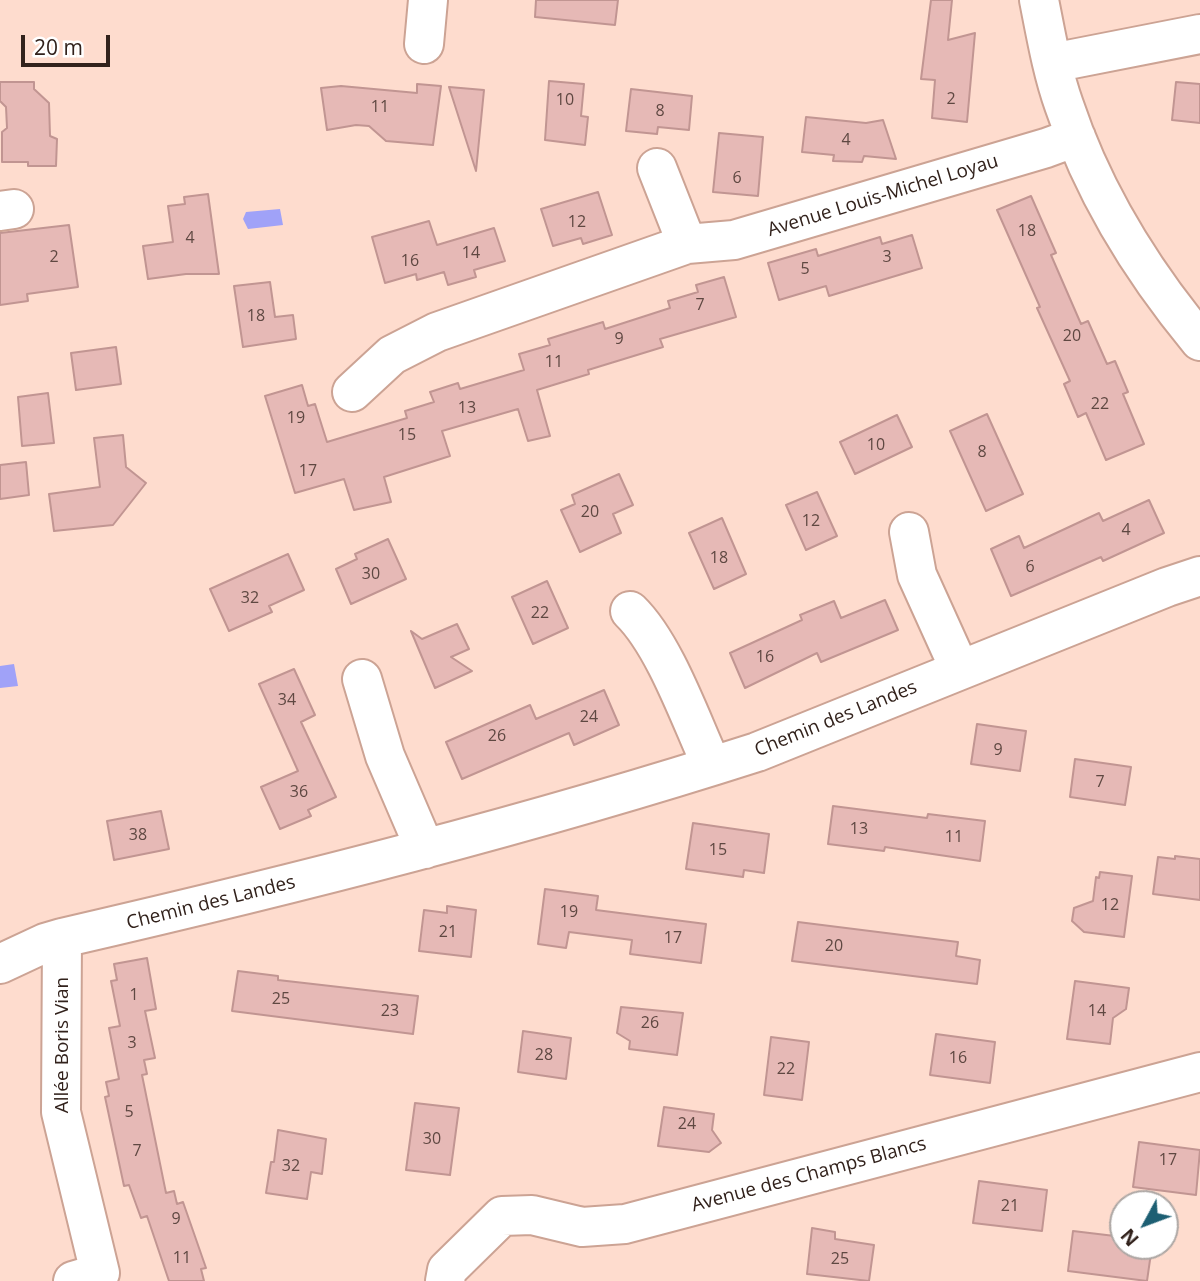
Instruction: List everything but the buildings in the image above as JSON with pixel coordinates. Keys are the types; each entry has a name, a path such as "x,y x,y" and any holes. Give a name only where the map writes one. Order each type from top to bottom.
{"street":[{"path":"424,44 428,0"},
{"path":"1039,0 1063,103 1099,191 1130,246 1169,303 1200,341"},
{"path":"1052,63 1200,34"},
{"name":"Avenue Louis-Michel Loyau","path":"352,392 391,355 437,332 687,244 734,240 1076,137"},
{"path":"657,168 687,244"},
{"path":"909,532 917,575 960,670"},
{"name":"Chemin des Landes","path":"0,964 62,938 224,901 425,849 757,752 1200,576"},
{"path":"630,611 645,628 659,651 712,766"},
{"path":"362,679 385,756 425,849"},
{"name":"Allée Boris Vian","path":"62,938 61,1112 92,1278"},
{"name":"Avenue des Champs Blancs","path":"445,1281 447,1270 502,1216 532,1215 582,1227 625,1224 1200,1072"}],"water":[{"path":"280,209 283,225 248,229 243,219 246,212"},
{"path":"14,664 18,686 0,688 0,666"}]}
